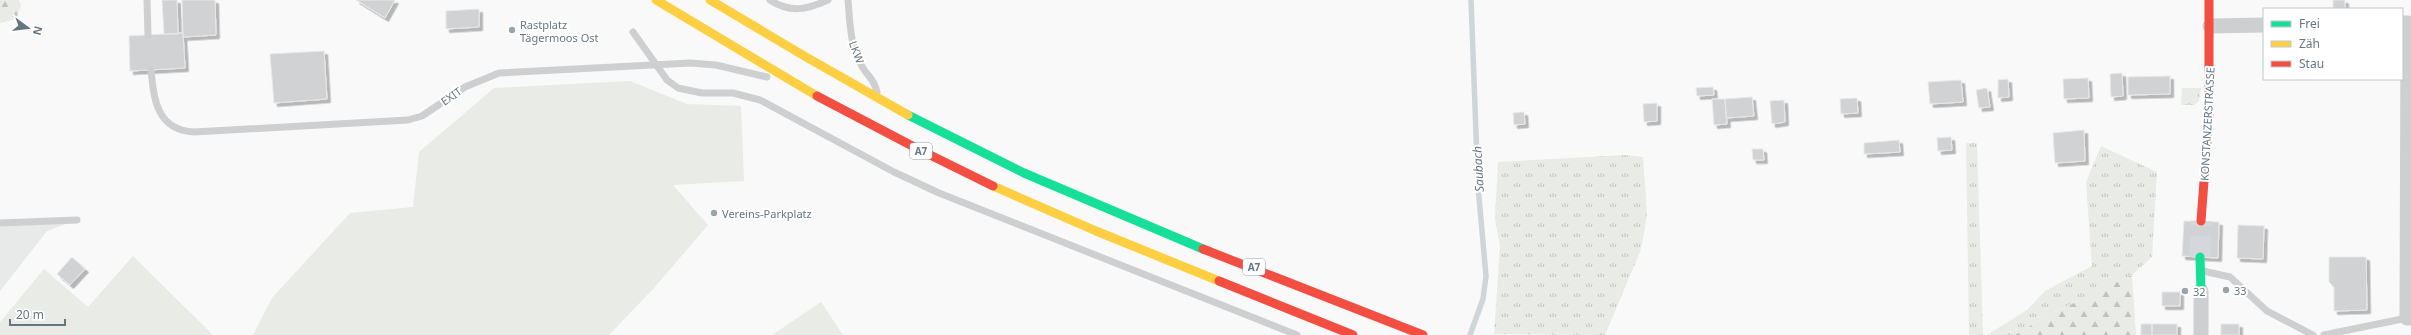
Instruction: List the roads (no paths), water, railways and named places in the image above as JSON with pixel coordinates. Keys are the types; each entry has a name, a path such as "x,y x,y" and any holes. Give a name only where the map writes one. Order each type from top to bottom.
{"main road":[{"name":"A7","path":"656,0 794,83 902,141 1024,200 1353,335"},
{"name":"A7","path":"710,0 879,99 970,146 1085,199 1423,335"},
{"name":"KONSTANZERSTRASSE","path":"2201,221 2209,115 2209,0"},
{"path":"2200,257 2201,291"}],"street":[{"path":"2403,23 2408,23 2409,318"},
{"path":"2210,26 2263,26"},
{"path":"2201,291 2201,335"}],"lane":[{"path":"147,0 148,35"},
{"path":"770,0 781,7 793,10 811,8 828,0"},
{"name":"LKW","path":"848,0 853,43 863,68 873,79 879,99"},
{"path":"633,32 667,80 678,88 702,93 733,93 760,100 894,172 939,193 1297,335"},
{"name":"EXIT","path":"151,70 153,94 163,120 179,130 194,132 408,120 422,116 465,87 499,73 690,63 716,65 794,83"},
{"path":"0,223 77,220"},
{"path":"2200,270 2230,277 2267,311 2313,335"},
{"path":"2324,335 2409,318"}],"waterway":[{"name":"Saubach","path":"1470,335 1483,299 1486,276 1478,186 1471,0"}],"tunnel":[{"path":"2200,257 2201,221"}],"place":[{"name":"Rastplatz Tägermoos Ost","path":"512,30"},
{"name":"Vereins-Parkplatz","path":"714,213"},
{"name":"33","path":"2226,290"},
{"name":"32","path":"2185,291"}]}
